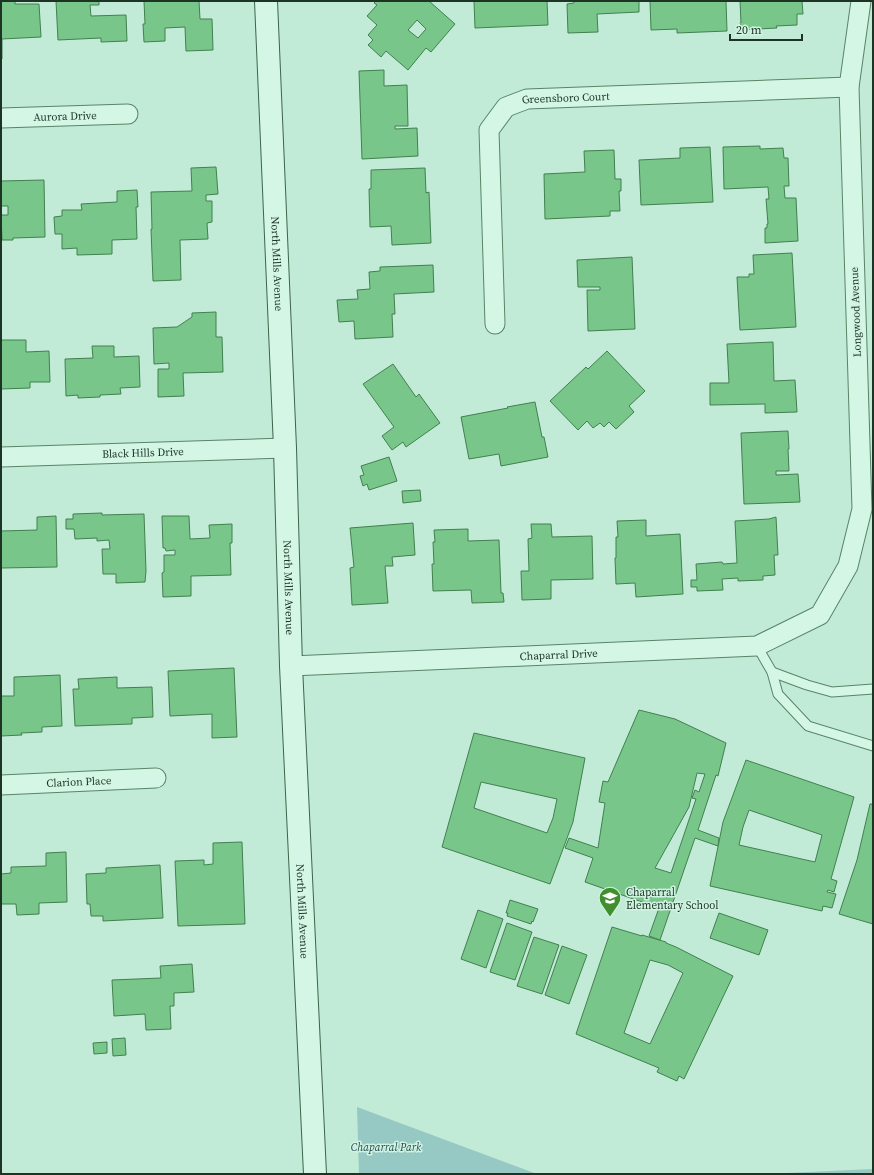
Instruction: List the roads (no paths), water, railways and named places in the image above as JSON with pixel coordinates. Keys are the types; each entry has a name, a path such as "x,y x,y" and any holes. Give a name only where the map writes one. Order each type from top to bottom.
{"main road":[{"name":"North Mills Avenue","path":"266,1 285,448 291,666 315,1174"}],"street":[{"name":"Longwood Avenue","path":"820,614 848,566 862,509 849,87 862,1"},
{"name":"Greensboro Court","path":"495,324 489,130 506,107 527,99 849,87"},
{"name":"Aurora Drive","path":"1,118 128,114"},
{"name":"Black Hills Drive","path":"1,457 285,448"},
{"name":"Chaparral Drive","path":"291,666 757,646 820,614"},
{"name":"Clarion Place","path":"1,786 156,778"}],"lane":[{"path":"757,646 772,672 778,694 808,726 873,746"},
{"path":"772,672 832,692 873,689"}],"place":[{"name":"Chaparral Elementary School","path":"610,918"}],"park label":[{"name":"Chaparral Park","path":"386,1147"}]}
